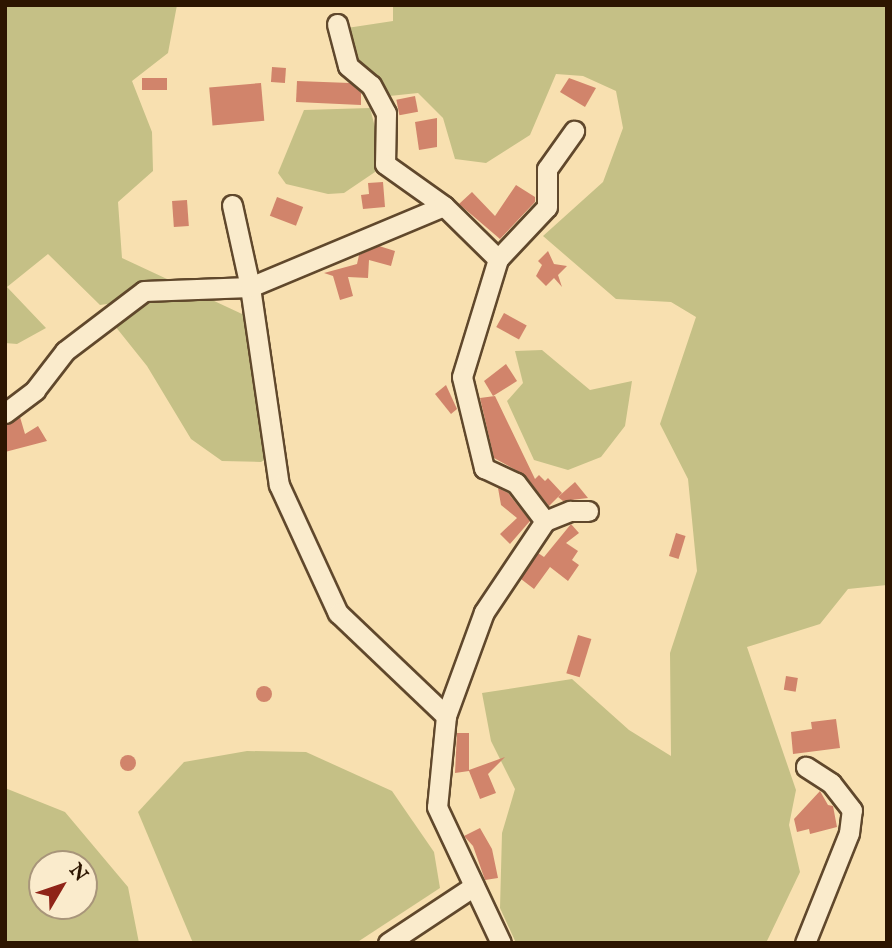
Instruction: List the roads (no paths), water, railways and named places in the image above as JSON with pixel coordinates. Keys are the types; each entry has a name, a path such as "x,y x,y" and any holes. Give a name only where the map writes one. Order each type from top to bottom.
{"street":[{"path":"337,24 348,66 372,85 386,113 385,164 444,206 498,259"},
{"path":"545,521 516,483 484,468 461,377 498,259 547,207 547,169 574,131"},
{"path":"232,205 250,287 279,485 323,587 338,613 446,716"},
{"path":"10,411 65,351 144,291 250,287 444,206"},
{"path":"501,943 437,807 446,716 484,611 545,521 570,511 587,511"},
{"path":"805,943 849,833 852,810 831,783 806,767"},
{"path":"388,943 474,886"}]}
